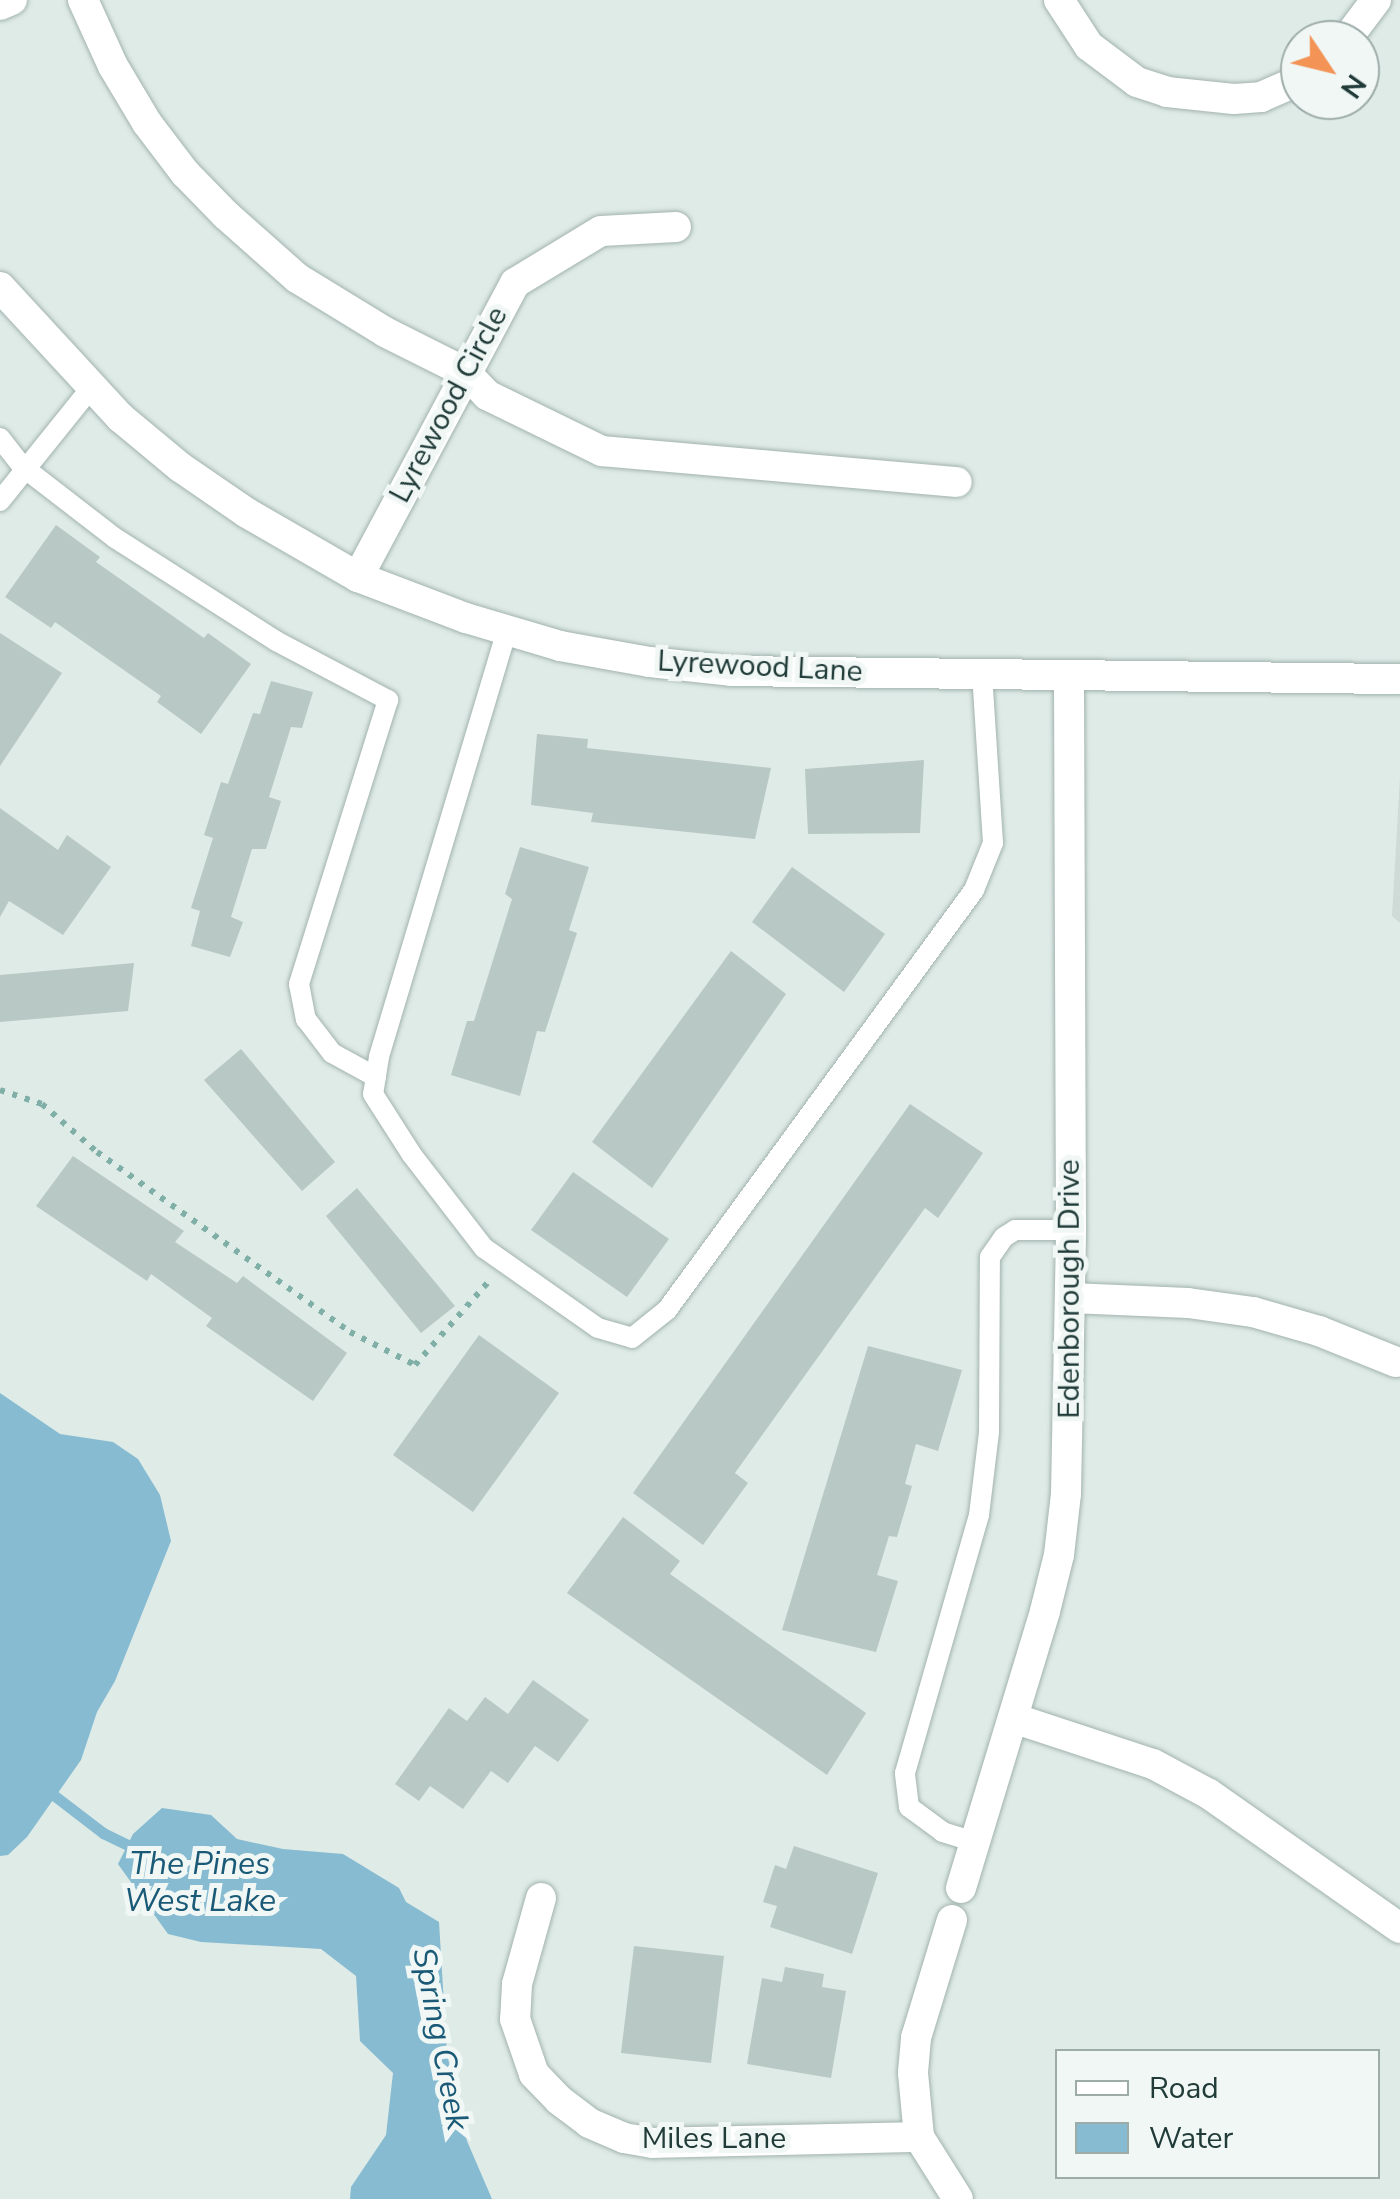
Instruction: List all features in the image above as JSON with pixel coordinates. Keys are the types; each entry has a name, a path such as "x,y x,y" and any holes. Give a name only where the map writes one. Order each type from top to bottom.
{"street":[{"path":"0,6 12,0"},
{"path":"84,0 112,66 147,123 185,173 226,215 297,278 385,332 465,372 488,395 602,451 957,482"},
{"path":"1059,0 1089,46 1138,82 1167,92 1234,100 1280,88"},
{"name":"Lyrewood Circle","path":"358,578 515,282 601,231 676,227"},
{"name":"Lyrewood Lane","path":"0,287 92,388 180,467 358,578 507,630 614,656 715,669 1400,680"},
{"name":"Edenborough Drive","path":"961,1888 1059,1555 1070,1441 1069,676"},
{"path":"1071,1298 1188,1302 1253,1312 1319,1331 1396,1362"},
{"path":"1013,1718 1138,1758 1195,1786 1400,1928"},
{"name":"Miles Lane","path":"541,1898 517,1984 515,2019 534,2074 559,2100 590,2122 624,2138 653,2143 919,2136"},
{"path":"952,1920 916,2038 913,2073 919,2136 958,2199"}],"lane":[{"path":"0,500 23,467 46,448 92,388"},
{"path":"0,438 23,467 115,538 228,610 388,700 299,984 306,1019 332,1053 376,1077"},
{"path":"507,630 373,1094 412,1155 484,1248 598,1328 632,1338 667,1310 974,890 993,842 982,674"},
{"path":"975,1842 942,1832 919,1817 904,1798 905,1773 979,1515 988,1455 990,1257 1004,1236 1015,1230 1072,1230"}],"path":[{"path":"0,1090 42,1104 96,1152 350,1332 415,1366 475,1300 503,1262"}],"shaded area":[{"path":"1400,776 1400,923 1392,916"}],"water":[{"path":"0,1393 60,1434 113,1442 138,1459 160,1495 171,1541 115,1681 97,1712 81,1760 27,1837 8,1855 0,1856"},
{"name":"The Pines West Lake","path":"162,1808 211,1815 237,1839 283,1849 343,1854 399,1888 406,1902 439,1922 447,2054 467,2141 492,2199 350,2199 351,2187 386,2135 393,2073 360,2041 356,1976 321,1949 201,1942 168,1934 118,1864 133,1834"}],"building":[{"path":"56,525 100,557 96,562 204,638 208,633 251,664 201,734 157,702 161,696 55,622 51,628 5,597"},
{"path":"0,633 62,673 0,766"},
{"path":"271,681 313,692 302,728 291,727 269,797 281,801 266,849 252,849 231,917 243,922 230,957 191,946 200,911 191,908 213,838 204,835 221,782 228,784 253,713 260,714"},
{"path":"537,734 588,739 587,748 771,768 755,839 591,822 593,813 531,805"},
{"path":"924,760 920,833 808,834 805,769"},
{"path":"0,808 58,850 67,835 111,867 63,935 9,901 0,917"},
{"path":"520,847 589,867 569,930 577,933 545,1032 537,1031 520,1096 451,1075 467,1021 474,1021 512,899 505,894"},
{"path":"792,867 885,934 844,992 752,922"},
{"path":"731,951 786,994 652,1188 592,1142"},
{"path":"134,963 128,1011 0,1022 0,975"},
{"path":"241,1049 335,1162 302,1191 204,1080"},
{"path":"910,1104 983,1153 938,1218 925,1208 735,1473 748,1483 703,1545 633,1493"},
{"path":"73,1156 184,1231 175,1242 237,1283 243,1276 347,1353 313,1401 206,1326 212,1318 151,1274 147,1281 36,1206"},
{"path":"573,1172 669,1239 627,1297 531,1230"},
{"path":"357,1188 455,1306 421,1333 326,1216"},
{"path":"479,1335 559,1393 473,1512 393,1455"},
{"path":"868,1346 962,1370 938,1451 916,1444 905,1484 912,1486 897,1537 889,1536 877,1575 898,1581 876,1652 782,1630"},
{"path":"623,1517 680,1561 670,1574 866,1713 827,1775 567,1593"},
{"path":"533,1680 589,1720 558,1762 535,1746 508,1783 491,1771 463,1809 430,1786 419,1801 395,1784 449,1708 467,1721 485,1697 508,1714"},
{"path":"794,1846 878,1873 852,1954 770,1927 777,1906 763,1902 775,1865 786,1869"},
{"path":"634,1946 724,1956 711,2063 621,2053"},
{"path":"785,1967 824,1974 822,1987 846,1991 831,2078 747,2064 762,1978 782,1982"}],"waterway":[{"name":"Spring Creek","path":"47,1790 103,1833 140,1851"}]}
